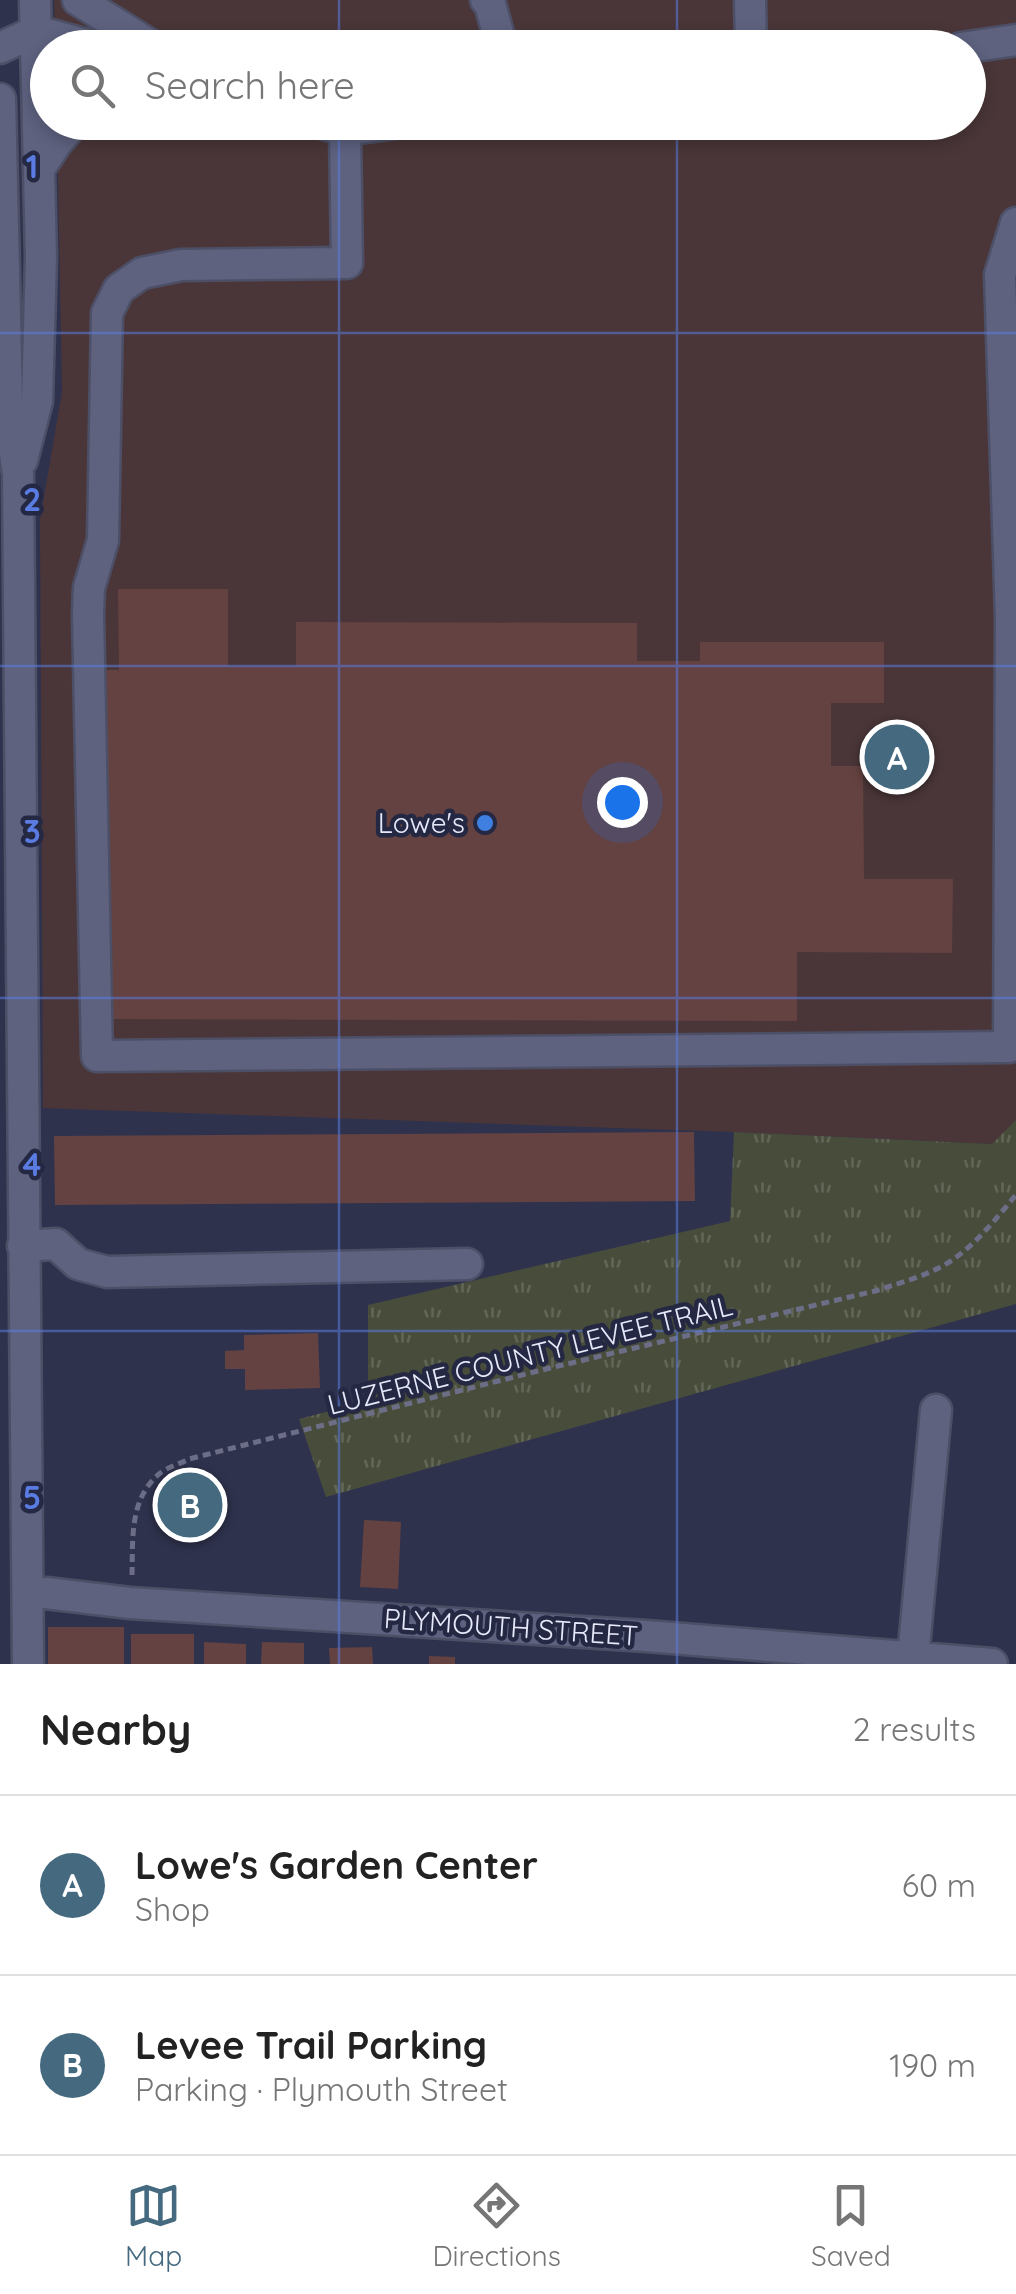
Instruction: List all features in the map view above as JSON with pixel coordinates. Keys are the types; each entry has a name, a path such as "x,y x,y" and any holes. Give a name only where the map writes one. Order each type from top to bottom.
{"street":[{"path":"35,0 36,30"},
{"path":"78,0 126,30"},
{"path":"486,0 497,30"},
{"path":"750,0 751,30"},
{"path":"0,48 30,34"},
{"path":"986,44 1016,40"},
{"path":"0,48 30,61"},
{"path":"0,99 7,401 18,474"},
{"path":"28,1664 29,1591 14,1511 23,1246 11,1117 6,639 18,474 37,401 40,140"},
{"path":"39,169 59,140"},
{"path":"334,140 347,263 182,265 142,273 119,289 108,313 103,540 89,588 88,614 97,1056 1008,1046 1011,618 1000,275 1016,223"},
{"path":"23,1246 56,1244 78,1264 107,1272 467,1264"},
{"path":"913,1658 936,1410"},
{"name":"PLYMOUTH STREET","path":"29,1591 621,1649 992,1664"}],"path":[{"name":"LUZERNE COUNTY LEVEE TRAIL","path":"130,1603 133,1517 150,1485 162,1472 189,1460 905,1281 955,1258 1016,1195"}],"shaded area":[{"path":"54,0 1016,0 1016,1120 993,1144 43,1108 40,520 62,392 57,140 986,140 986,30 55,30"}],"green space":[{"path":"1016,1120 1016,1304 326,1497 299,1419 368,1401 368,1305 730,1221 734,1132 992,1144"}],"building":[{"name":"Lowe's","path":"118,589 228,589 228,666 296,666 296,622 637,623 637,661 700,661 700,642 884,642 884,703 831,703 831,766 863,766 864,879 953,879 952,953 797,952 797,1021 106,1019 106,670 119,670"},
{"path":"694,1132 695,1201 55,1205 54,1136"},
{"path":"318,1333 320,1388 245,1390 245,1369 225,1369 225,1351 244,1350 244,1335"},
{"path":"364,1520 401,1522 398,1589 360,1587"},
{"path":"48,1627 124,1627 124,1664 48,1664"},
{"path":"131,1634 194,1634 194,1664 131,1664"},
{"path":"204,1642 246,1644 246,1664 204,1664"},
{"path":"262,1642 304,1643 304,1664 261,1664"},
{"path":"372,1647 373,1664 330,1664 329,1648"},
{"path":"429,1656 455,1657 455,1664 429,1664"}],"place":[{"name":"Lowe's Garden Center","path":"897,757"},
{"name":"Lowe's","path":"485,823"},
{"name":"Levee Trail Parking","path":"190,1505"}]}
